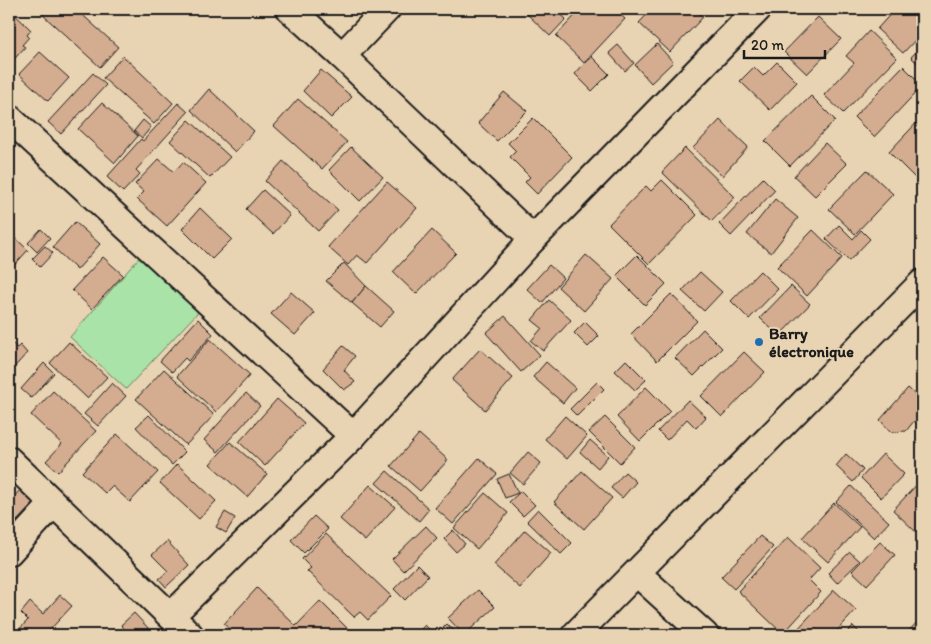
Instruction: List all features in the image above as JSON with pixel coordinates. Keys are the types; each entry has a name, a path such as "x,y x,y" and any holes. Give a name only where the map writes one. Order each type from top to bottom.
{"street":[{"path":"290,9 342,56 533,239"},
{"path":"342,56 386,9"},
{"path":"171,616 353,436 533,239 758,9"},
{"path":"9,118 353,436"},
{"path":"575,635 922,283"},
{"path":"9,460 190,635"},
{"path":"9,552 54,504"},
{"path":"637,573 705,635"}],"green space":[{"path":"139,258 199,311 126,389 70,337"}],"building":[{"path":"9,9 31,30 27,35 29,37 22,45 25,47 9,65"},
{"path":"49,9 76,9 118,47 100,67 43,15"},
{"path":"531,9 555,9 566,19 550,36 526,13"},
{"path":"581,9 614,9 625,19 584,63 556,36"},
{"path":"652,9 694,9 703,17 670,52 639,23"},
{"path":"895,9 922,9 922,33 903,53 877,29"},
{"path":"818,17 841,39 807,74 784,52"},
{"path":"869,31 897,58 843,113 824,95 854,63 846,56"},
{"path":"657,44 673,62 651,83 635,65"},
{"path":"618,45 634,63 625,71 609,53"},
{"path":"922,46 922,68 911,57"},
{"path":"40,52 69,78 48,101 19,74"},
{"path":"123,56 173,103 154,124 103,78"},
{"path":"591,56 609,74 592,91 575,74"},
{"path":"777,62 797,82 770,110 740,81 754,67 763,76"},
{"path":"903,66 922,86 874,137 854,117"},
{"path":"321,70 352,97 331,118 303,91"},
{"path":"93,73 106,85 61,134 48,122"},
{"path":"209,89 254,131 235,152 191,110"},
{"path":"504,92 527,111 497,141 478,123"},
{"path":"811,96 835,120 790,166 765,141"},
{"path":"298,99 347,142 322,169 274,126"},
{"path":"102,103 138,136 115,163 78,129"},
{"path":"178,103 188,112 136,170 140,174 123,192 107,177 141,139 143,141"},
{"path":"922,117 922,172 916,179 889,152"},
{"path":"533,118 572,157 537,194 525,182 530,177 510,157 516,151 508,143"},
{"path":"143,120 151,127 142,138 134,131"},
{"path":"189,120 230,157 210,178 170,141"},
{"path":"720,120 748,147 722,176 693,148"},
{"path":"825,143 847,164 815,196 794,176"},
{"path":"351,147 383,177 360,201 329,170"},
{"path":"685,148 735,197 712,221 662,172"},
{"path":"159,159 174,172 183,162 206,183 167,226 137,199 144,192 135,184"},
{"path":"283,161 338,210 318,231 265,181"},
{"path":"867,170 893,194 855,234 829,209"},
{"path":"763,178 775,190 731,236 719,224"},
{"path":"662,180 697,215 649,264 609,224 646,186 651,191"},
{"path":"387,182 417,208 367,263 357,255 348,265 328,247"},
{"path":"263,190 290,215 273,234 246,209"},
{"path":"775,199 798,218 771,253 747,234"},
{"path":"200,208 232,239 212,259 182,229"},
{"path":"75,222 100,244 77,270 53,247"},
{"path":"839,225 853,239 861,230 870,239 849,261 826,239"},
{"path":"41,229 50,238 37,252 28,243"},
{"path":"432,230 456,253 416,294 393,272"},
{"path":"813,230 842,258 807,296 777,267"},
{"path":"9,232 28,250 9,271"},
{"path":"45,246 53,253 40,267 32,259"},
{"path":"586,255 613,279 584,311 558,287"},
{"path":"637,255 666,284 645,305 616,276"},
{"path":"103,257 123,275 92,309 72,290"},
{"path":"344,263 366,286 352,303 326,281"},
{"path":"549,265 563,278 542,303 527,289"},
{"path":"760,271 778,289 749,319 731,301"},
{"path":"700,272 722,292 704,311 682,291"},
{"path":"366,286 394,311 380,327 352,303"},
{"path":"791,286 810,304 779,336 760,318"},
{"path":"291,292 315,313 295,335 271,314"},
{"path":"671,294 697,321 657,361 631,334"},
{"path":"549,300 571,320 543,351 531,341 542,328 532,320"},
{"path":"505,316 540,355 521,372 486,333"},
{"path":"198,319 213,334 188,361 185,358 172,372 160,361"},
{"path":"585,322 599,336 588,347 574,333"},
{"path":"703,329 722,348 694,376 675,358"},
{"path":"210,339 250,375 216,412 177,376"},
{"path":"9,340 17,348 20,345 27,353 9,373"},
{"path":"69,342 107,377 87,398 50,363"},
{"path":"343,346 355,356 344,370 355,382 344,390 323,369"},
{"path":"480,349 513,378 485,410 452,380"},
{"path":"744,352 765,372 722,417 701,396"},
{"path":"626,360 646,380 635,390 615,371"},
{"path":"546,362 575,388 563,403 533,377"},
{"path":"44,363 54,373 31,398 21,389"},
{"path":"164,369 214,415 186,445 136,399"},
{"path":"597,382 604,389 577,416 570,409"},
{"path":"112,383 126,396 98,426 84,414"},
{"path":"646,387 670,411 640,441 617,417"},
{"path":"908,388 922,401 922,429 914,421 906,431 891,432 880,420"},
{"path":"53,391 96,431 58,472 46,461 62,444 31,415"},
{"path":"246,393 260,406 218,452 204,440"},
{"path":"277,399 304,423 265,466 239,442"},
{"path":"688,400 706,417 696,428 687,419 667,440 658,431"},
{"path":"149,415 185,452 172,465 136,427"},
{"path":"565,416 587,436 567,459 545,439"},
{"path":"605,417 635,447 620,463 589,432"},
{"path":"117,434 158,472 130,502 112,486 105,493 82,472"},
{"path":"419,434 448,460 420,491 391,466"},
{"path":"590,440 608,456 598,468 580,452"},
{"path":"230,442 267,474 247,497 210,464"},
{"path":"528,452 541,463 523,484 510,473"},
{"path":"846,454 863,470 853,482 836,466"},
{"path":"883,454 904,474 881,498 861,478"},
{"path":"479,458 497,474 453,524 435,508"},
{"path":"177,464 216,501 199,519 160,483"},
{"path":"387,471 429,509 419,521 376,483"},
{"path":"582,471 612,498 584,529 554,502"},
{"path":"625,472 636,482 622,498 611,488"},
{"path":"509,474 518,493 505,498 497,479"},
{"path":"922,479 922,528 917,533 893,510"},
{"path":"370,485 395,507 365,541 340,519"},
{"path":"851,486 889,522 874,538 836,502"},
{"path":"20,490 34,503 17,521 9,514 9,502"},
{"path":"521,491 535,505 523,516 509,502"},
{"path":"485,493 508,513 477,549 454,528"},
{"path":"834,503 860,527 828,562 802,538"},
{"path":"538,509 572,543 561,554 527,521"},
{"path":"225,512 235,518 226,533 216,527"},
{"path":"314,516 328,529 304,553 291,540"},
{"path":"426,526 437,538 403,571 392,559"},
{"path":"453,530 465,544 456,552 444,539"},
{"path":"525,530 551,553 520,588 494,565"},
{"path":"326,534 391,596 368,620 360,612 354,617 307,571 311,568 302,559"},
{"path":"760,536 773,547 734,589 721,577"},
{"path":"788,537 820,568 809,580 821,592 783,634 738,591"},
{"path":"167,541 189,565 166,587 159,579 168,571 152,555"},
{"path":"880,542 895,555 867,585 852,571"},
{"path":"850,552 860,561 837,583 828,573"},
{"path":"417,565 428,576 405,600 394,589"},
{"path":"257,588 296,626 320,601 353,634 236,635 224,624"},
{"path":"478,590 495,607 464,635 448,618"},
{"path":"834,590 856,610 833,635 797,635 794,633"},
{"path":"60,595 72,606 45,635 14,635 28,620 21,613 30,602 43,614"},
{"path":"134,613 150,630 144,635 130,635 121,625"},
{"path":"922,617 922,635 905,635"},
{"path":"447,624 459,635 441,635 438,633"},
{"path":"425,625 435,635 415,635"},
{"path":"853,626 862,635 844,635"}],"place":[{"name":"Barry électronique","path":"759,342"}]}
